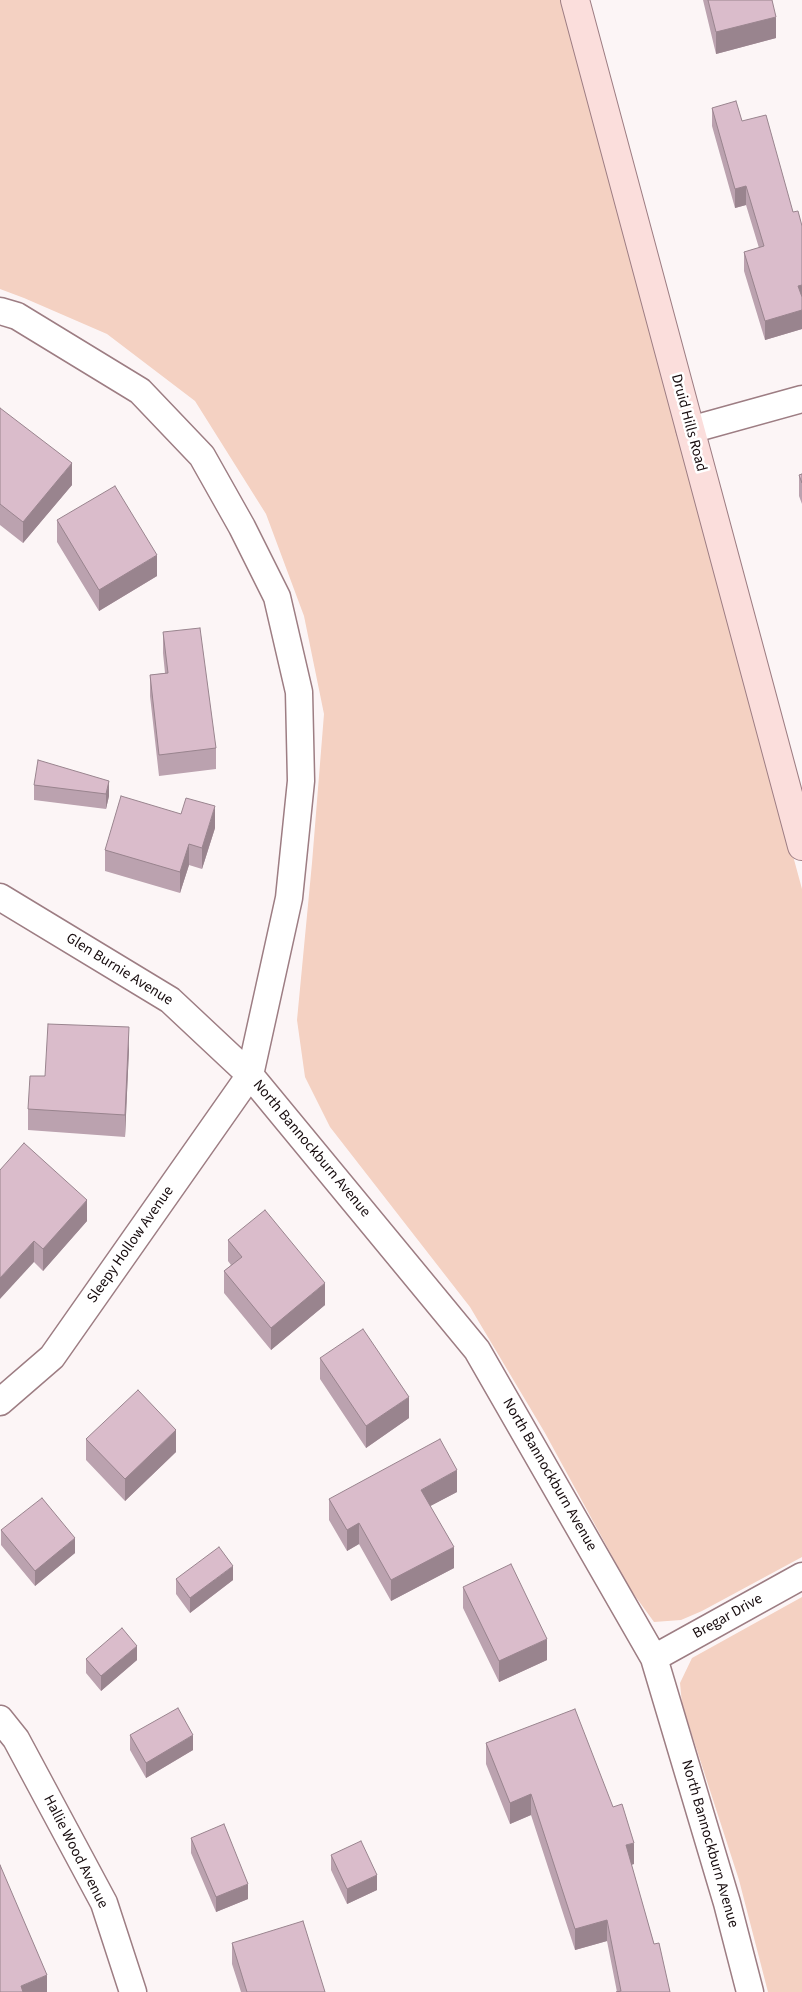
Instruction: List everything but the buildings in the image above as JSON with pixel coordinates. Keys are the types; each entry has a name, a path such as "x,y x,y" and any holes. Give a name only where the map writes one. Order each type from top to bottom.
{"street":[{"name":"Druid Hills Road","path":"575,0 690,430 797,810 802,846"},
{"name":"North Bannockburn Avenue","path":"0,311 17,316 140,391 202,456 242,527 277,596 299,692 301,781 289,898 250,1075 478,1350 654,1658 727,1903 750,1992"},
{"path":"690,430 802,399"},
{"name":"Glen Burnie Avenue","path":"0,896 170,1000 250,1075"},
{"name":"Sleepy Hollow Avenue","path":"0,1402 52,1357 250,1075"},
{"name":"Bregar Drive","path":"654,1658 802,1576"},
{"name":"Hallie Wood Avenue","path":"0,1719 16,1739 104,1903 133,1992"}],"shaded area":[{"path":"0,0 561,0 802,889 802,1557 702,1611 681,1620 654,1622 630,1589 545,1433 470,1307 330,1127 305,1077 297,1020 324,714 304,616 266,514 195,401 107,334 0,289"},
{"path":"802,1597 802,1992 768,1992 739,1880 682,1704 680,1683 692,1658"}]}
